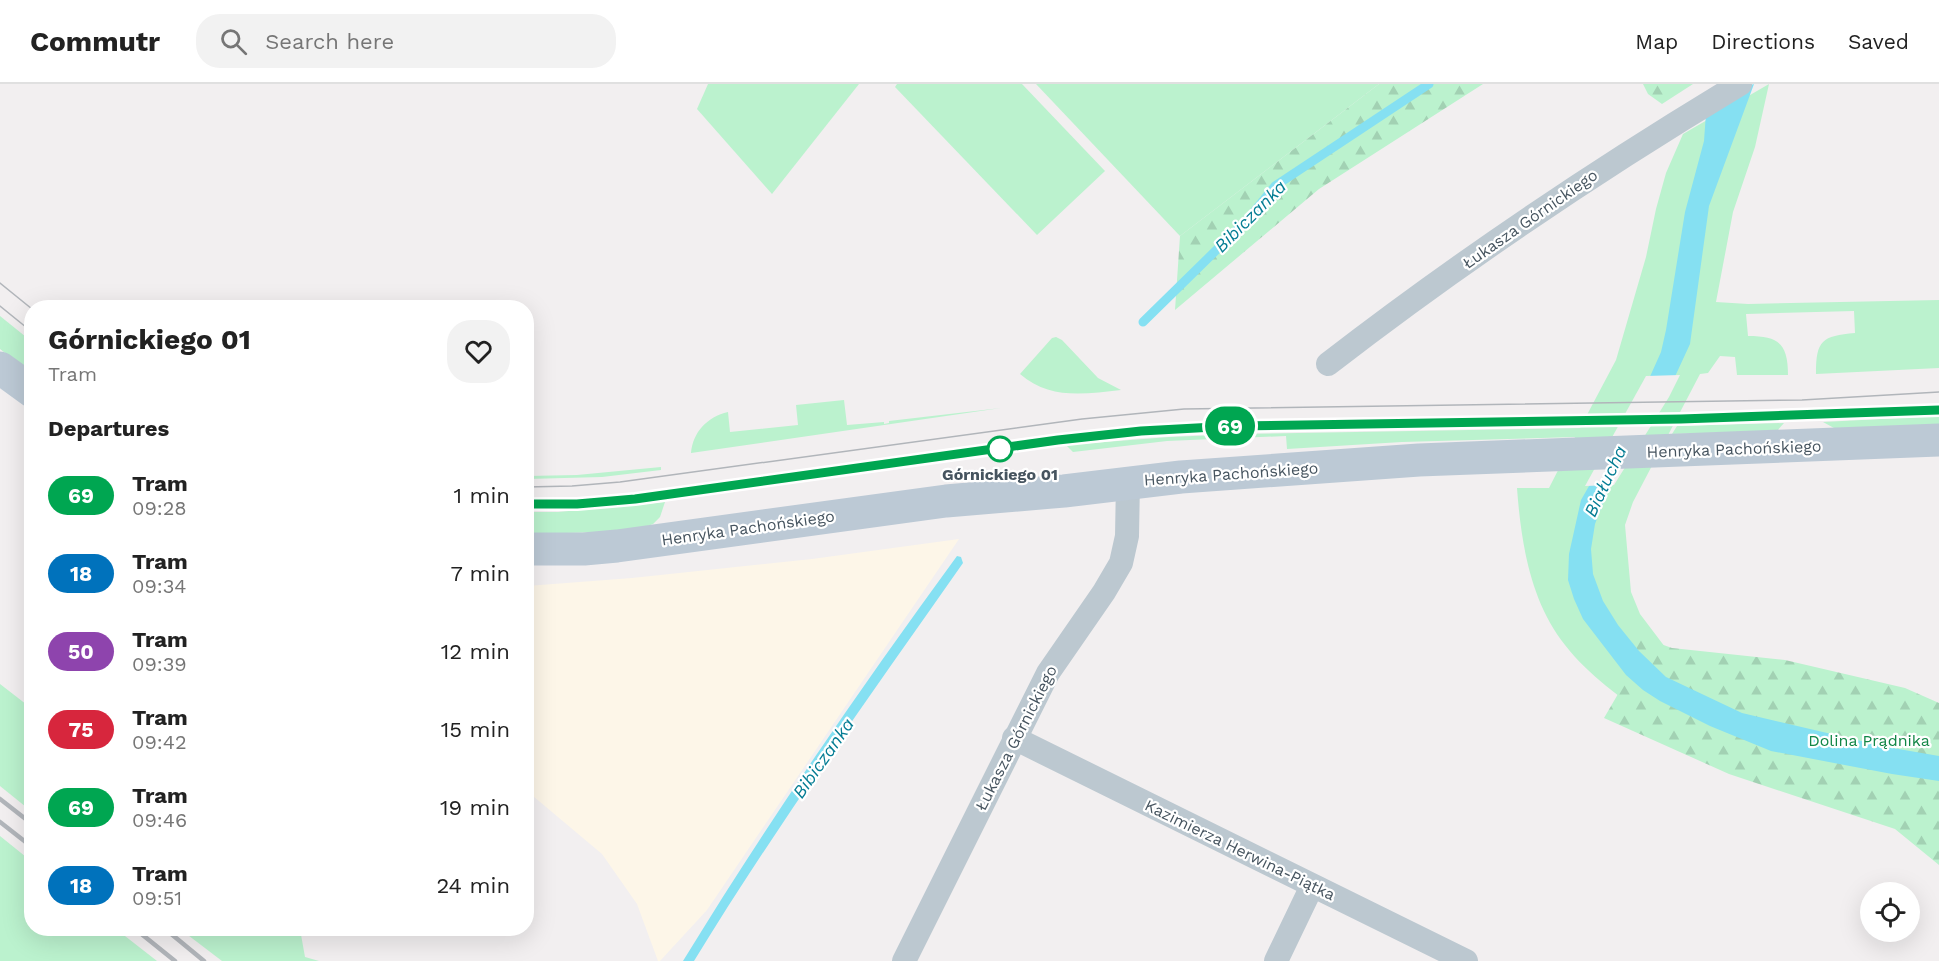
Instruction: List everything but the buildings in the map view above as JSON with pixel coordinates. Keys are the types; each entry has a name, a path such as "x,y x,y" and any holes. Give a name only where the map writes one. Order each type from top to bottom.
{"street":[{"name":"Łukasza Górnickiego","path":"1328,364 1547,205 1740,84"},
{"path":"0,368 24,386"},
{"name":"Henryka Pachońskiego","path":"534,549 584,549 617,546 946,501 1222,473 1419,460 1939,440"},
{"name":"Łukasza Górnickiego","path":"904,961 1048,673 1104,592 1121,563 1127,536 1128,482"},
{"name":"Kazimierza Herwina-Piątka","path":"1014,738 1466,961"},
{"path":"1276,961 1312,886"}],"shaded area":[{"path":"959,539 707,910 658,961 637,904 602,854 534,797 534,585 632,578 812,559"}],"green space":[{"path":"708,84 859,84 772,194 697,109"},
{"path":"897,84 1022,84 1105,171 1037,235 895,87"},
{"path":"1036,84 1379,84 1180,236"},
{"path":"1379,84 1483,84 1319,189 1175,310 1180,236"},
{"path":"1643,84 1693,84 1662,104 1648,94"},
{"name":"Dolina Prądnika","path":"1769,84 1755,147 1733,212 1716,302 1748,304 1939,300 1939,368 1816,374 1817,354 1823,342 1835,336 1855,333 1854,311 1746,314 1748,336 1767,338 1779,344 1786,355 1788,375 1737,375 1735,357 1720,356 1708,373 1700,374 1633,502 1625,525 1631,592 1640,614 1665,647 1652,721 1595,676 1565,645 1543,610 1529,570 1521,529 1517,488 1549,488 1575,437 1402,442 1287,449 1286,436 1167,441 1073,452 1066,445 1242,434 1580,428 1616,360 1646,257 1666,173 1683,134"},
{"path":"0,316 24,335 24,368 0,349"},
{"path":"1052,338 1062,340 1098,378 1121,390 1081,394 1055,392 1031,382 1020,374"},
{"path":"844,400 847,425 884,422 884,424 889,421 1001,408 691,453 692,445 702,426 720,414 728,412 730,432 798,425 796,405"},
{"path":"1939,416 1939,427 1834,428 1823,422"},
{"path":"1784,423 1777,431 1672,434 1677,426"},
{"path":"661,467 661,470 602,477 534,479 534,476 577,475"},
{"path":"665,502 660,517 653,524 645,527 606,532 534,534 534,512 558,512"},
{"path":"1635,635 1672,648 1785,660 1905,688 1939,703 1939,865 1895,829 1729,774 1604,718 1625,682"},
{"path":"0,684 24,703 24,805 0,786"},
{"path":"0,836 24,855 24,936 125,936 157,961 0,961"},
{"path":"189,936 301,936 305,957 319,961 222,961"}],"water":[{"name":"Białucha","path":"1754,84 1709,206 1690,344 1666,396 1608,490 1595,524 1591,549 1593,574 1603,601 1618,625 1639,651 1666,677 1742,713 1887,747 1939,756 1939,781 1771,751 1710,726 1660,701 1626,675 1583,619 1568,580 1569,554 1581,500 1644,390 1661,352 1685,212 1704,141 1707,99"},
{"path":"957,556 961,557 963,563 792,809 694,961 683,961 816,756"}],"pier":[{"path":"1680,375 1669,397 1614,485 1585,486 1646,376"}],"waterway":[{"name":"Bibiczanka","path":"1143,322 1248,219 1275,186 1429,84"}],"tram line":[{"path":"0,283 24,302"},
{"path":"0,306 24,326"},
{"path":"534,487 620,482 1082,419 1184,409 1802,400 1939,392"},
{"path":"534,504 577,504 635,499 1057,440 1141,431 1233,426 1681,419 1939,410"},
{"name":"69","path":"534,504 577,504 681,494 1058,440 1182,428 1681,419 1939,410"}],"railway":[{"path":"0,799 24,818"},
{"path":"0,822 24,841"},
{"path":"144,936 175,961"},
{"path":"174,936 204,961"}],"place":[{"name":"Górnickiego 01","path":"1000,449"}]}
